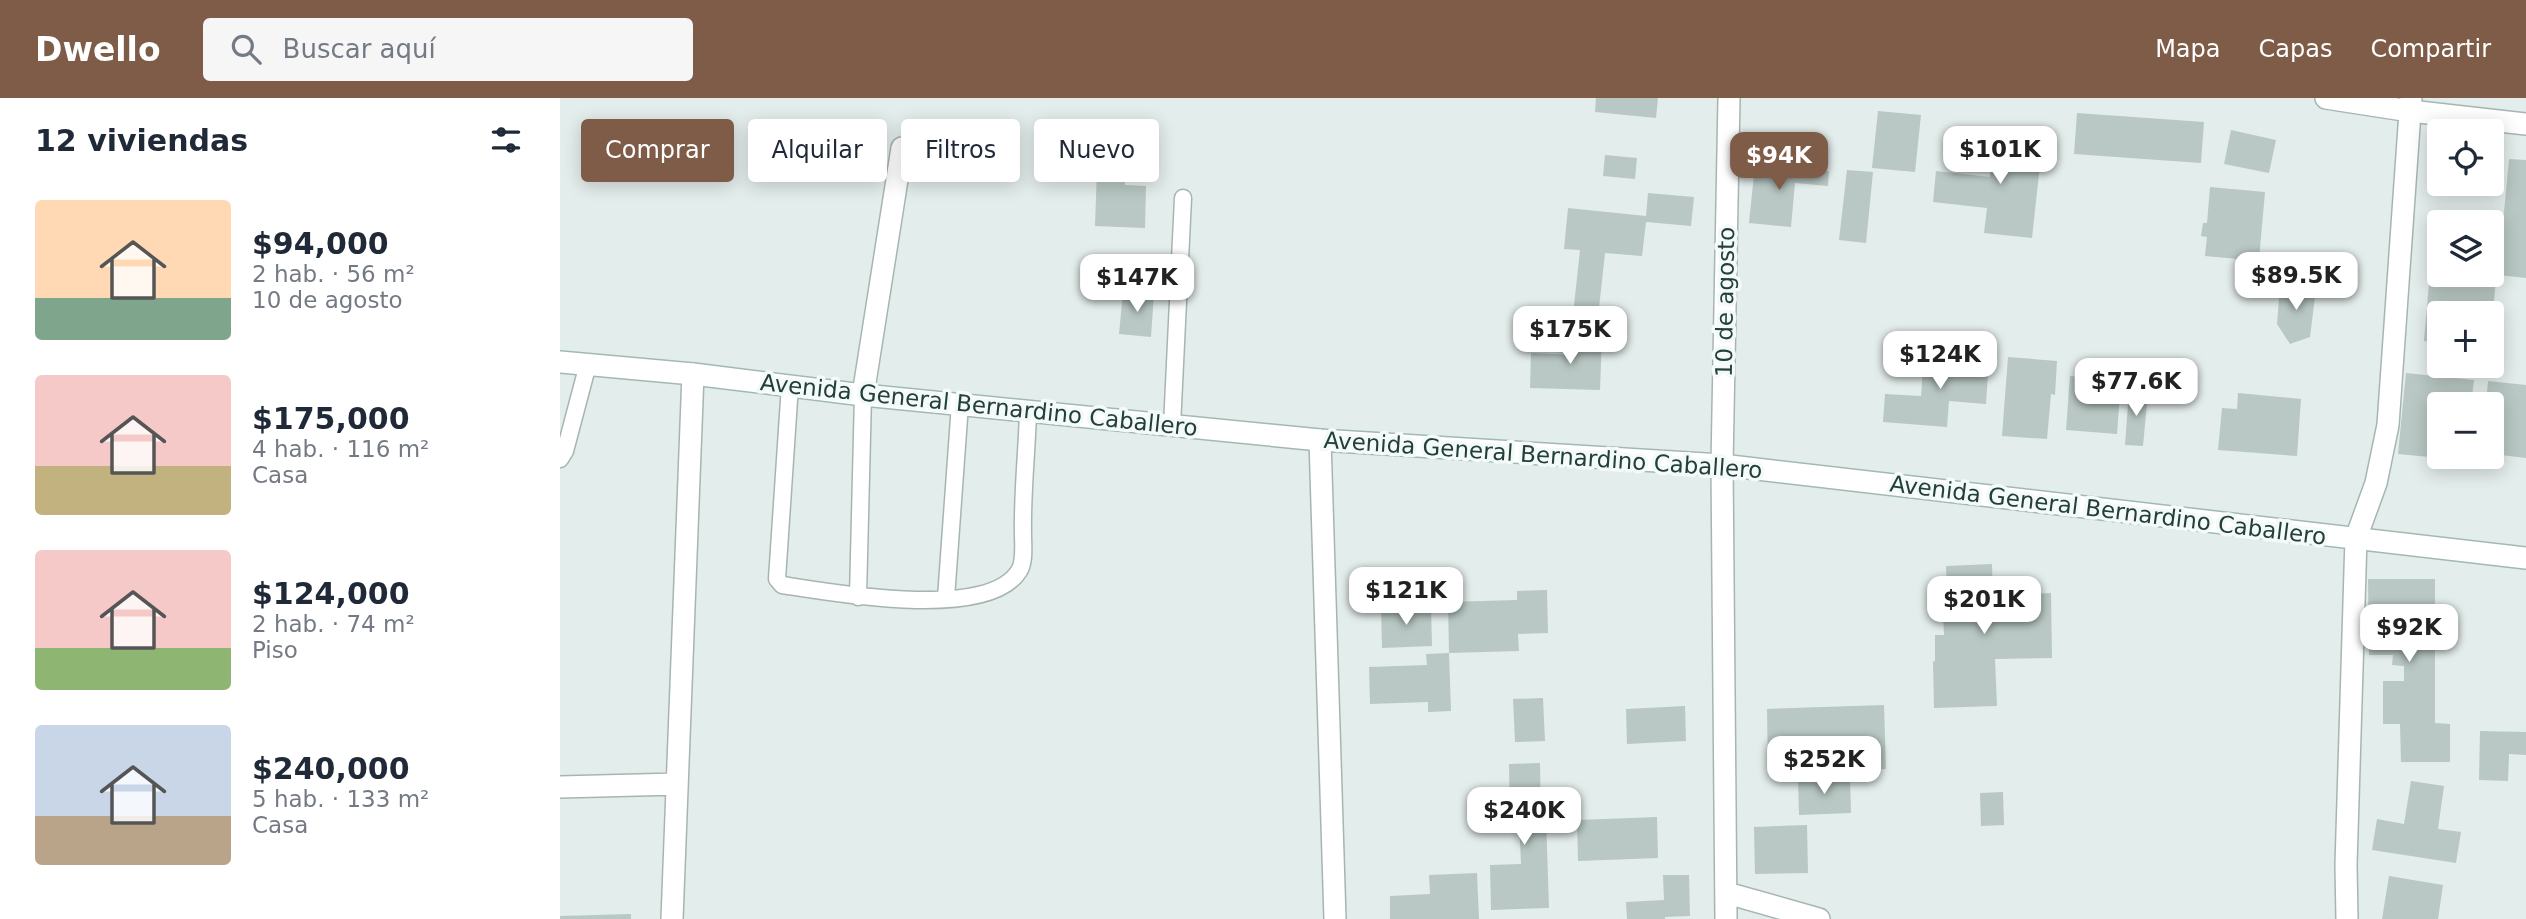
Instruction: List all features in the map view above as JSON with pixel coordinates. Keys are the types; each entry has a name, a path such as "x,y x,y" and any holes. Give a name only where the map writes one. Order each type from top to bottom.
{"street":[{"name":"10 de agosto","path":"1726,919 1722,465 1729,98"},
{"path":"2326,98 2411,104 2526,124"},
{"path":"2347,919 2346,865 2356,538 2376,484 2388,425 2411,104"},
{"path":"863,395 901,154"},
{"name":"Avenida General Bernardino Caballero","path":"560,362 1320,440 1722,465 2526,558"},
{"path":"671,919 693,374"},
{"path":"1320,440 1335,919"},
{"path":"560,788 677,784"},
{"path":"1727,893 1819,919"}],"lane":[{"path":"1172,426 1183,198"},
{"path":"560,459 565,451 588,364"},
{"path":"790,385 777,579 782,585 858,597 946,598 979,596 1003,589 1020,570 1023,552 1028,411"},
{"path":"858,597 863,395"},
{"path":"946,598 960,404"}],"building":[{"path":"1596,98 1658,98 1656,118 1595,112"},
{"path":"1878,111 1921,115 1915,172 1872,168"},
{"path":"2077,113 2204,122 2201,163 2074,154"},
{"path":"2231,130 2276,140 2269,173 2224,164"},
{"path":"1994,132 2043,137 2032,238 1984,233 1987,208 1933,202 1936,171 1990,177"},
{"path":"1605,155 1637,158 1635,179 1603,176"},
{"path":"2509,159 2526,160 2526,278 2504,276 2504,212"},
{"path":"1755,164 1829,171 1828,186 1795,183 1791,227 1749,223"},
{"path":"1847,170 1873,172 1866,243 1839,240"},
{"path":"1097,182 1125,182 1125,185 1146,186 1145,228 1095,226"},
{"path":"2210,187 2265,192 2259,260 2281,263 2280,280 2236,276 2238,259 2205,256 2207,237 2201,236 2203,223 2207,223"},
{"path":"1648,193 1694,197 1691,226 1646,222 1642,256 1605,253 1598,317 1573,315 1580,250 1564,249 1568,208 1646,216"},
{"path":"2280,285 2316,289 2310,337 2290,344 2277,324"},
{"path":"2429,287 2495,287 2494,301 2427,301"},
{"path":"1123,292 1154,294 1151,337 1119,334"},
{"path":"2427,306 2427,341 2424,341"},
{"path":"1574,334 1602,334 1600,390 1530,388 1531,353 1573,355"},
{"path":"1924,355 1989,359 1986,404 1949,401 1947,427 1883,422 1885,394 1921,396"},
{"path":"2008,357 2057,361 2055,395 2051,394 2047,439 2002,436"},
{"path":"2406,373 2427,375 2427,378 2474,380 2472,392 2427,392 2427,457 2398,454"},
{"path":"2070,376 2121,380 2117,434 2066,430"},
{"path":"2488,381 2526,385 2526,458 2504,455 2504,392 2487,392"},
{"path":"2129,391 2148,392 2143,446 2125,445"},
{"path":"2238,393 2301,399 2297,456 2218,450 2222,408 2237,409"},
{"path":"1992,564 1993,596 2051,593 2052,658 1995,659 1997,706 1934,708 1935,635 1944,635 1942,588 1947,588 1946,566"},
{"path":"2368,579 2435,579 2435,723 2450,724 2450,762 2401,762 2400,724 2383,724 2383,681 2404,681 2404,666 2392,665 2393,655 2369,655"},
{"path":"1547,590 1548,633 1518,634 1519,651 1449,653 1448,602 1517,600 1517,591"},
{"path":"1431,606 1432,646 1382,648 1381,607"},
{"path":"1449,653 1451,711 1428,712 1428,702 1370,704 1369,667 1427,665 1426,654"},
{"path":"1543,698 1545,741 1515,742 1513,699"},
{"path":"1884,705 1886,769 1768,773 1767,709"},
{"path":"1685,706 1686,741 1627,744 1626,709"},
{"path":"2480,731 2526,732 2526,755 2509,754 2508,781 2479,780"},
{"path":"1540,763 1541,819 1546,818 1549,908 1491,910 1490,865 1521,864 1519,819 1510,820 1509,764"},
{"path":"1850,777 1851,813 1799,815 1798,779"},
{"path":"2411,781 2444,786 2438,829 2461,832 2456,863 2372,850 2377,819 2404,824"},
{"path":"2003,792 2004,825 1981,826 1980,793"},
{"path":"1657,817 1658,858 1578,861 1577,820"},
{"path":"1807,825 1808,873 1755,874 1754,827"},
{"path":"1477,873 1479,919 1390,919 1390,896 1430,894 1429,875"},
{"path":"1663,875 1689,875 1690,916 1627,919 1626,902 1664,900"},
{"path":"2389,876 2443,885 2438,919 2382,919"},
{"path":"631,914 631,919 560,919 560,916"}]}
